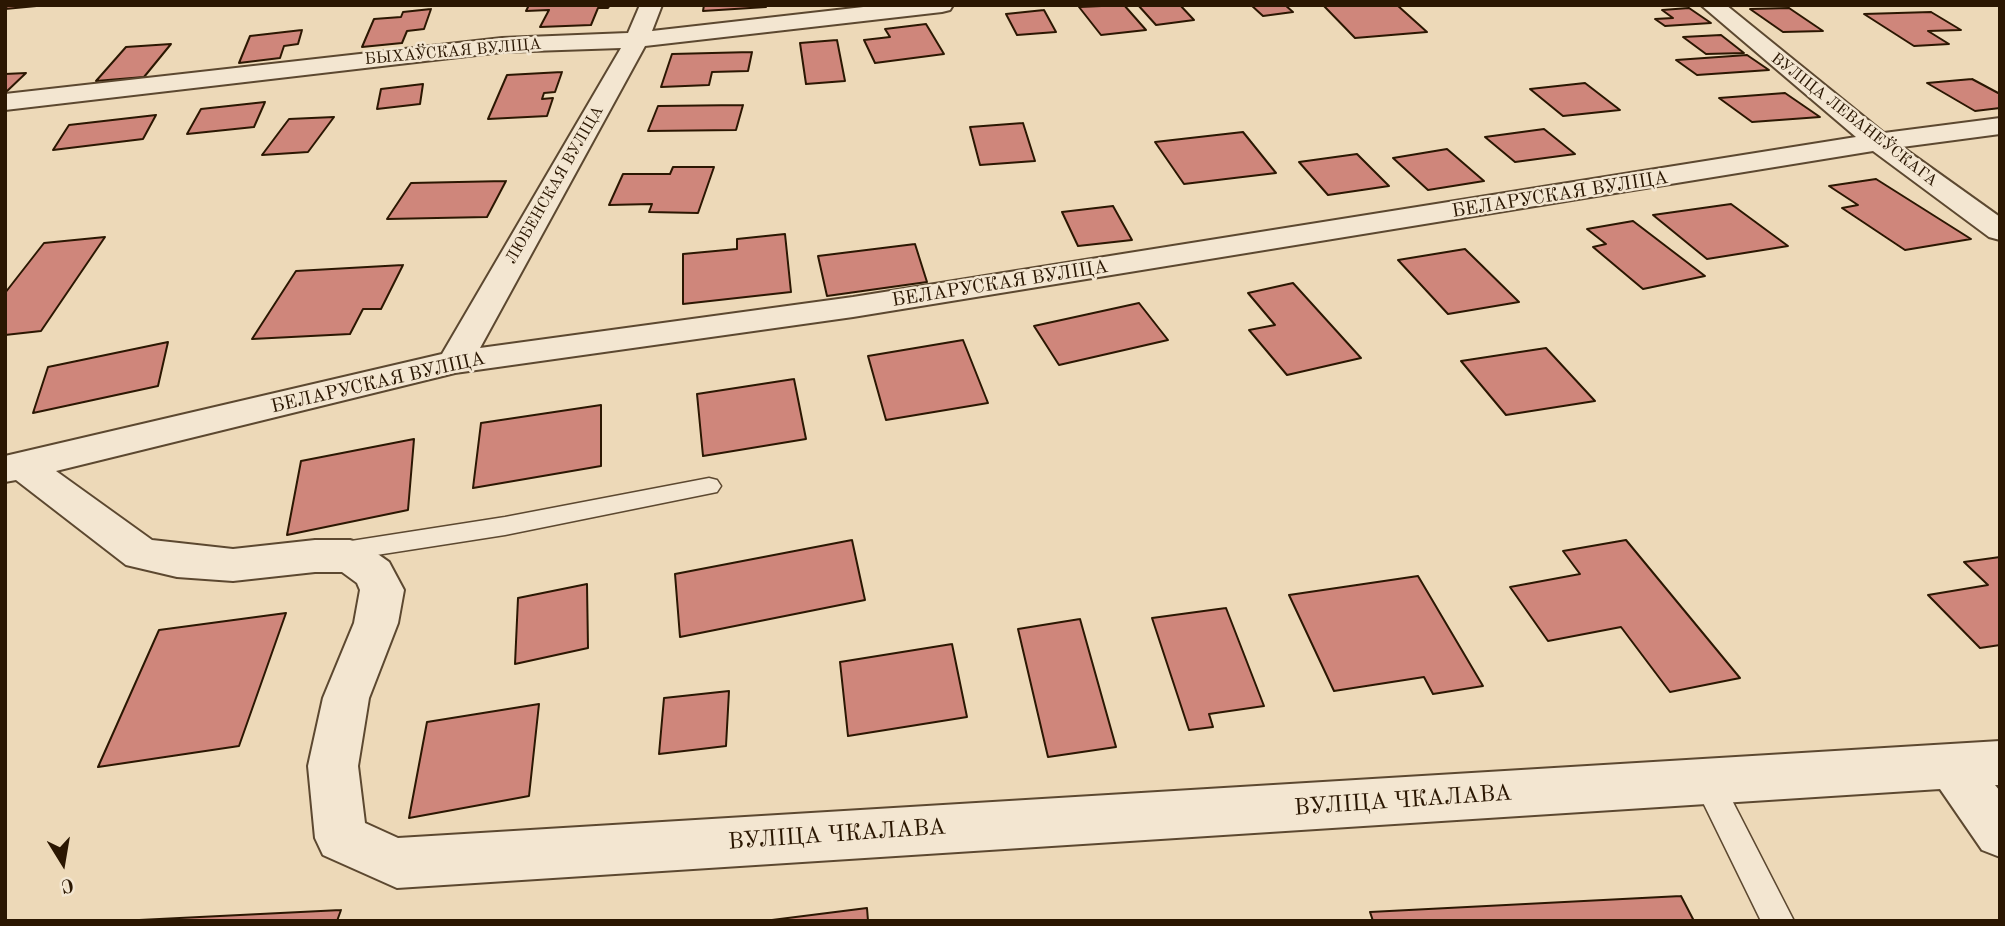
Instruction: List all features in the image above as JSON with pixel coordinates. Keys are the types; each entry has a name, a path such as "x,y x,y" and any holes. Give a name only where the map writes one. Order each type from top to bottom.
{"street":[{"name":"ЛЮБЕНСКАЯ ВУЛІЦА","path":"455,362 637,40 651,5"},
{"name":"БЫХАЎСКАЯ ВУЛІЦА","path":"5,102 502,45 637,40 942,5"},
{"name":"ВУЛІЦА ЛЕВАНЕЎСКАГА","path":"1712,5 1878,142 2000,231"},
{"name":"БЕЛАРУСКАЯ ВУЛІЦА","path":"14,468 455,362 867,305 1878,142 2000,126"},
{"name":"ВУЛІЦА ЧКАЛАВА","path":"14,468 141,554 177,561 233,565 315,556 349,556 374,573 382,590 376,623 346,698 333,766 341,838 397,863 1976,765"},
{"path":"1976,765 2000,833"}],"lane":[{"path":"315,556 505,526 709,486"},
{"path":"1708,782 1778,921"}],"building":[{"path":"8,5 47,5 5,9"},
{"path":"529,5 610,5 608,8 598,8 591,25 540,27 549,10 526,11"},
{"path":"704,5 766,5 766,7 703,11"},
{"path":"1124,5 1146,30 1101,35 1079,7"},
{"path":"1138,5 1180,5 1194,20 1156,25"},
{"path":"1251,5 1285,5 1293,12 1263,16"},
{"path":"1323,5 1397,5 1427,32 1355,38"},
{"path":"1689,8 1711,23 1665,26 1655,19 1673,18 1662,10"},
{"path":"1789,8 1823,31 1783,32 1750,9"},
{"path":"431,9 424,29 407,31 402,43 362,47 374,19 401,17 403,12"},
{"path":"1044,10 1056,32 1017,35 1006,14"},
{"path":"1931,12 1961,30 1928,31 1949,44 1914,46 1864,14"},
{"path":"926,24 944,54 875,63 864,40 890,37 885,29"},
{"path":"302,30 298,44 284,46 280,58 239,63 250,36"},
{"path":"1721,35 1744,53 1706,54 1683,37"},
{"path":"837,40 845,81 806,84 800,43"},
{"path":"171,44 144,77 96,81 126,47"},
{"path":"752,52 748,71 712,72 709,85 661,87 672,54"},
{"path":"1747,55 1769,70 1697,75 1676,60"},
{"path":"562,72 555,92 544,93 542,99 553,98 547,116 488,119 507,75"},
{"path":"26,73 5,93 5,74"},
{"path":"1972,79 2000,94 2000,108 1975,111 1927,83"},
{"path":"1585,83 1620,110 1563,116 1530,89"},
{"path":"423,84 420,104 377,109 381,89"},
{"path":"1785,93 1820,117 1752,122 1719,98"},
{"path":"265,102 254,127 187,134 201,109"},
{"path":"743,105 736,130 648,131 658,106"},
{"path":"156,115 143,139 53,150 69,125"},
{"path":"334,117 308,152 262,155 289,119"},
{"path":"1023,123 1035,161 980,165 970,127"},
{"path":"1544,129 1575,154 1515,162 1485,137"},
{"path":"1243,132 1276,173 1184,184 1155,142"},
{"path":"1447,149 1484,181 1428,190 1393,158"},
{"path":"1357,154 1389,186 1328,195 1299,162"},
{"path":"673,167 714,167 698,213 649,212 652,204 609,205 623,174 670,174"},
{"path":"1876,179 1971,239 1905,250 1842,208 1858,205 1829,186"},
{"path":"506,181 487,217 387,219 411,183"},
{"path":"1731,204 1788,246 1707,259 1653,215"},
{"path":"1113,206 1132,240 1078,246 1062,212"},
{"path":"1633,221 1705,276 1643,289 1593,247 1606,244 1587,229"},
{"path":"785,234 791,292 683,304 683,254 737,249 737,239"},
{"path":"105,237 41,331 5,335 5,293 44,243"},
{"path":"915,244 927,282 827,296 818,256"},
{"path":"1465,249 1519,302 1448,314 1398,260"},
{"path":"403,265 381,309 363,309 350,334 252,339 296,271"},
{"path":"1293,283 1361,358 1287,375 1249,330 1275,325 1248,293"},
{"path":"1139,303 1168,340 1059,365 1034,326"},
{"path":"963,340 988,403 886,420 868,356"},
{"path":"168,342 158,386 33,413 48,367"},
{"path":"1546,348 1595,401 1506,415 1461,361"},
{"path":"794,379 806,439 703,456 697,394"},
{"path":"601,405 601,466 473,488 481,423"},
{"path":"414,439 408,510 287,535 301,461"},
{"path":"852,540 865,600 680,637 675,574"},
{"path":"1626,540 1740,678 1670,692 1621,627 1548,641 1510,587 1580,574 1563,551"},
{"path":"2000,557 2000,645 1980,648 1928,595 1988,585 1964,562"},
{"path":"1418,576 1483,686 1433,694 1424,677 1334,691 1289,595"},
{"path":"587,584 588,648 515,664 518,598"},
{"path":"1226,608 1264,706 1209,714 1213,727 1189,730 1152,618"},
{"path":"286,613 239,746 98,767 159,630"},
{"path":"1080,619 1116,747 1048,757 1018,629"},
{"path":"952,644 967,717 848,736 840,662"},
{"path":"729,691 726,746 659,754 664,698"},
{"path":"539,704 529,796 409,818 427,722"},
{"path":"1681,896 1694,921 1373,921 1370,912"},
{"path":"867,908 868,921 764,921"},
{"path":"341,910 337,921 119,921"}]}
